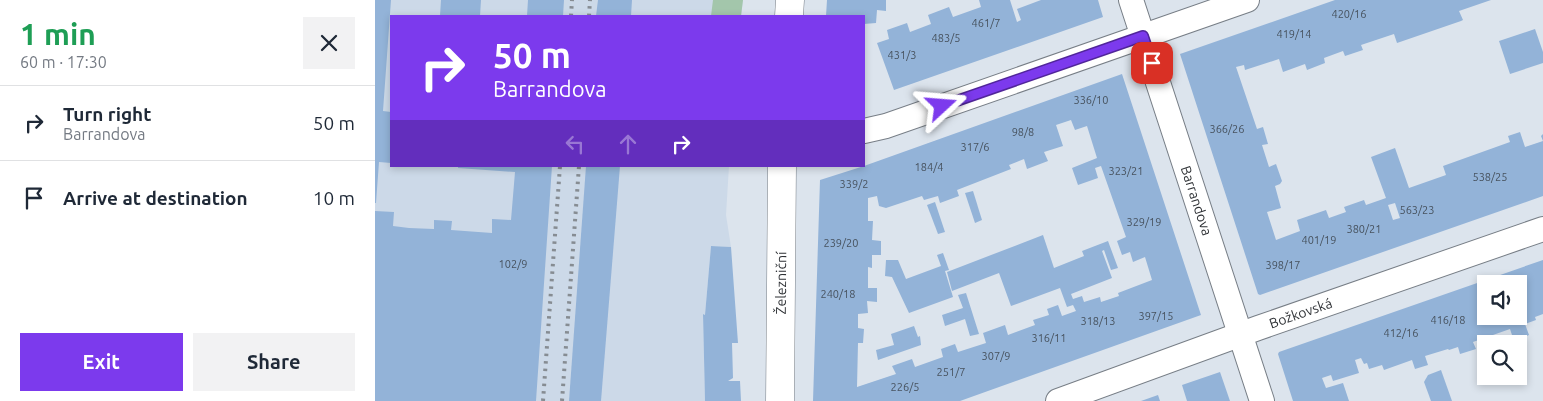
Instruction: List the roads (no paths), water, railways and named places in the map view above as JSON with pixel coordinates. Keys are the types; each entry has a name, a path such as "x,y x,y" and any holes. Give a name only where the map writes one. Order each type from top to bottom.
{"main road":[{"path":"789,15 790,0"},
{"name":"Železniční","path":"780,401 782,167"}],"street":[{"name":"Barrandova","path":"1131,0 1262,401"},
{"path":"865,131 886,126 1247,0"},
{"name":"Božkovská","path":"1058,401 1543,229"}],"railway":[{"path":"571,15 572,0"},
{"path":"589,15 590,0"},
{"path":"543,401 560,167"},
{"path":"562,401 579,167"}]}
